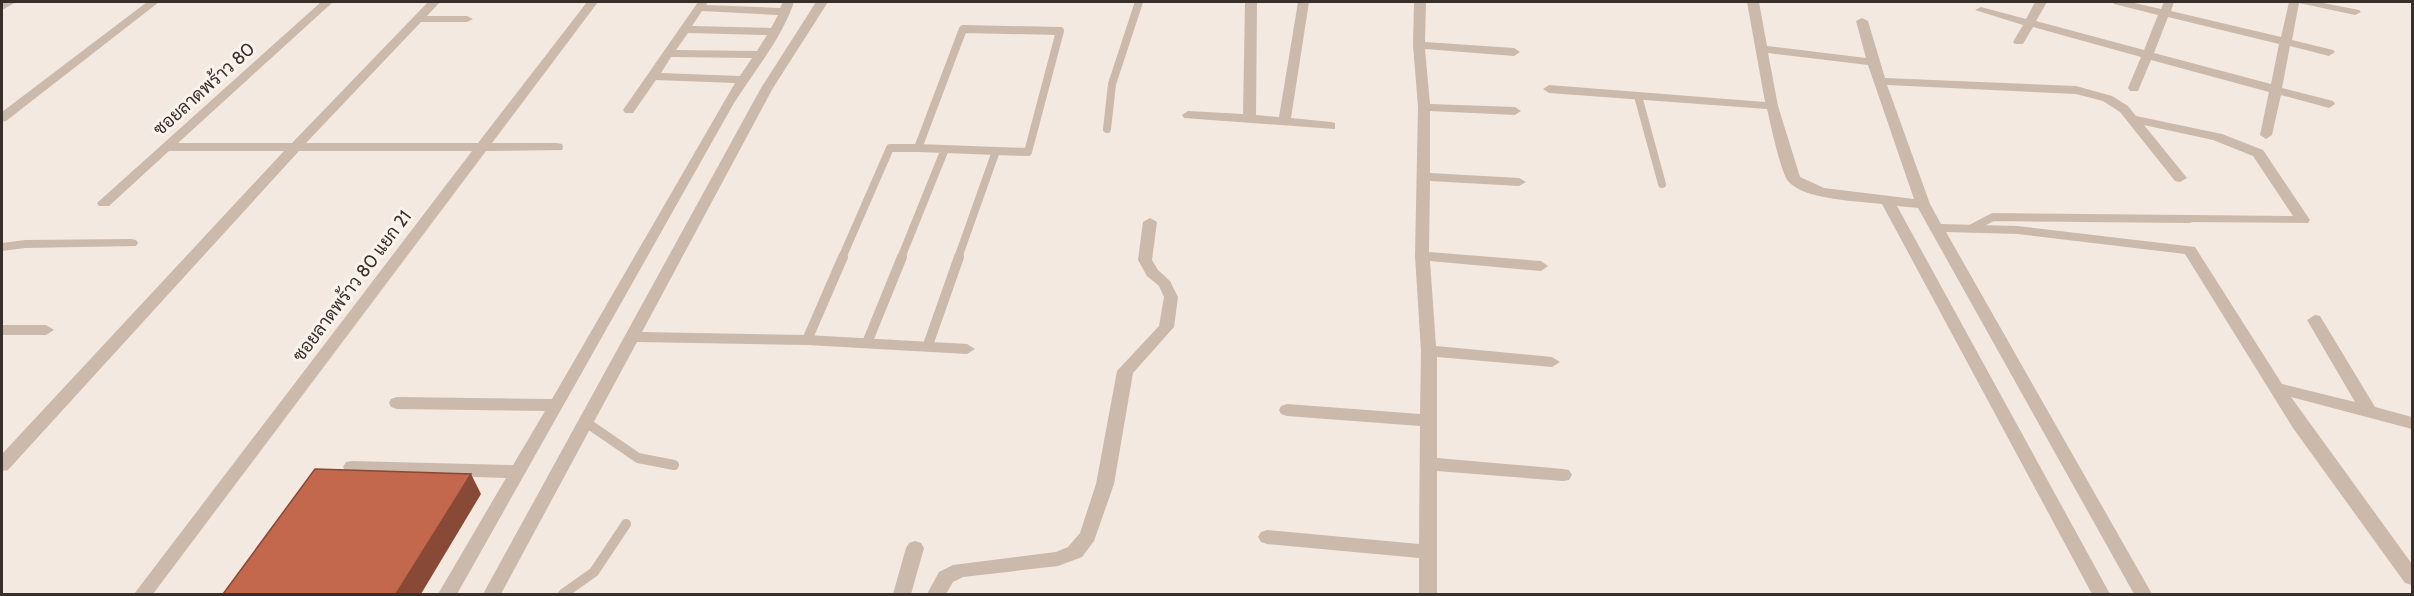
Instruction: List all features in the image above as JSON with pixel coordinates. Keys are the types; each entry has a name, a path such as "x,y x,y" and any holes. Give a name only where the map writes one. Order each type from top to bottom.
{"street":[{"path":"2,7 10,2"},
{"path":"2,118 153,2"},
{"name":"ซอยลาดพร้าว 80","path":"104,203 327,2"},
{"path":"2,465 296,146 434,2"},
{"name":"ซอยลาดพร้าว 80 แยก 21","path":"143,594 592,2"},
{"path":"492,594 634,337 767,88 822,2"},
{"path":"1250,118 1248,102 1251,2"},
{"path":"1284,122 1304,2"},
{"path":"1420,2 1419,45 1424,107 1422,256 1429,351 1428,594"},
{"path":"1753,2 1764,49 1772,106 1794,179 1806,187 1822,192 1923,204"},
{"path":"2019,42 2041,2"},
{"path":"2118,2 2329,52"},
{"path":"2134,88 2169,2"},
{"path":"2266,135 2294,2"},
{"path":"2304,2 2355,12"},
{"path":"447,594 742,80 774,32 787,7 701,5 629,110"},
{"path":"1981,10 2329,104"},
{"path":"417,20 466,20"},
{"path":"1862,21 1873,62 1923,204 2143,594"},
{"path":"684,29 774,32"},
{"path":"1419,45 1514,52"},
{"path":"1764,49 1873,62"},
{"path":"668,52 758,55"},
{"path":"652,76 742,80"},
{"path":"1880,81 2076,90 2114,100 2180,178"},
{"path":"1549,89 1772,106"},
{"path":"1424,107 1515,111"},
{"path":"1188,115 1331,126"},
{"path":"2129,118 2217,137 2258,153 2303,220 2188,219"},
{"path":"167,147 557,147"},
{"path":"1423,177 1520,182"},
{"path":"1887,201 2101,594"},
{"path":"936,594 946,577 960,570 1058,559 1075,552 1088,536 1105,484 1125,371 1166,327 1170,297 1165,284 1152,273 1145,260 1150,222"},
{"path":"1936,228 2018,230 2190,250 2299,424 2412,578"},
{"path":"2,247 25,244 131,243"},
{"path":"1422,256 1541,266"},
{"path":"2315,320 2369,412"},
{"path":"2,330 46,330"},
{"path":"634,337 807,340 928,345 967,349"},
{"path":"1429,351 1552,362"},
{"path":"2277,388 2412,423"},
{"path":"397,403 556,405"},
{"path":"1287,410 1428,421"},
{"path":"1428,464 1563,475"},
{"path":"352,467 518,472"},
{"path":"1267,537 1428,552"},
{"path":"902,594 915,548"}],"lane":[{"path":"1107,129 1112,84 1139,2"},
{"path":"807,340 890,148 1028,152 1060,31 963,29 918,148"},
{"path":"1638,96 1662,184"},
{"path":"867,343 945,149"},
{"path":"928,345 996,151"},
{"path":"1972,228 1981,221 1993,217 2188,219"},
{"path":"587,423 638,458 674,465"},
{"path":"563,594 587,582 598,570 626,524"}],"building":[{"path":"315,469 471,474 396,594 223,594"}]}
